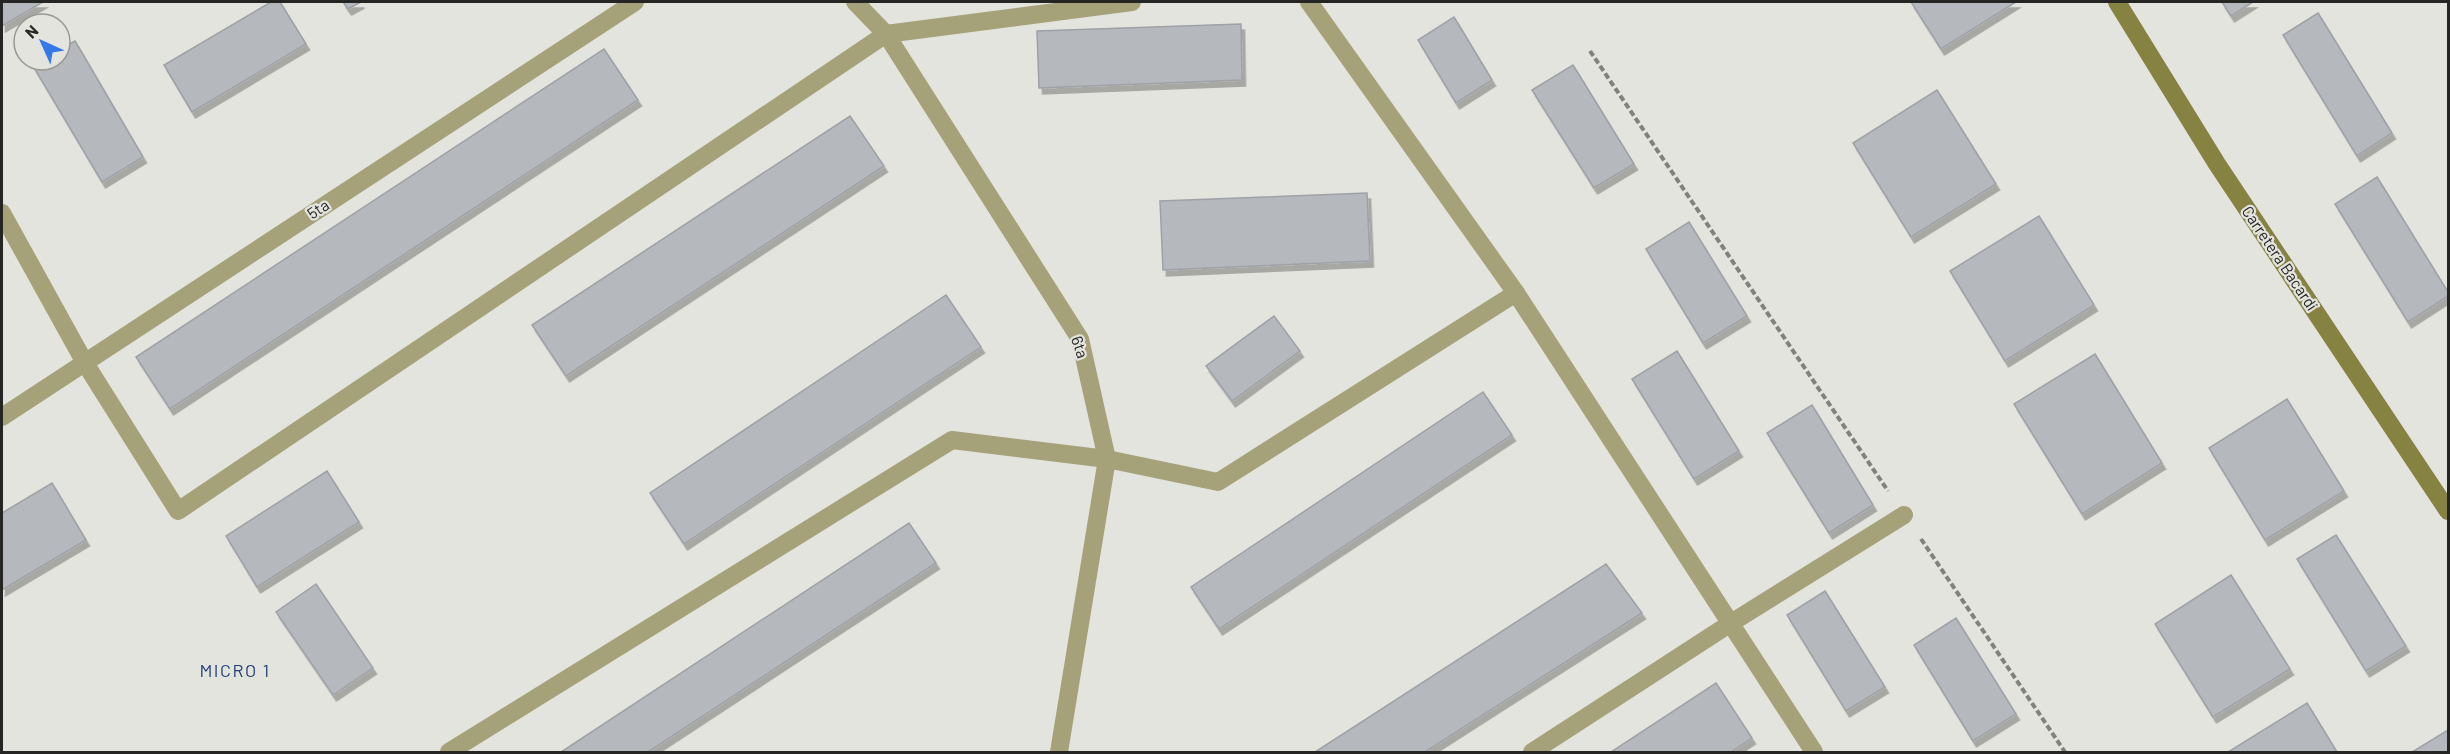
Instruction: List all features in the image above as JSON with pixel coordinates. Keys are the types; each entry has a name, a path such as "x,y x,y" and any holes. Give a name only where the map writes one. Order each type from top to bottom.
{"main road":[{"name":"Carretera Bacardí","path":"2117,2 2217,164 2448,511"}],"street":[{"name":"5ta","path":"2,417 635,2"},
{"name":"6ta","path":"855,2 886,34 1080,339 1107,459 1059,753"},
{"path":"2,213 85,363 178,511 886,34 1132,2"},
{"path":"1309,2 1516,293 1814,753"},
{"path":"449,753 952,440 1107,459 1218,482 1516,293"},
{"path":"1532,753 1731,623 1904,515"}],"path":[{"path":"1590,51 2065,753"}],"building":[{"path":"2,2 43,2 26,12 12,12 12,20 2,26"},
{"path":"271,2 280,2 306,44 192,112 164,65"},
{"path":"343,2 361,2 348,9"},
{"path":"1911,2 2016,2 1941,49"},
{"path":"2222,2 2253,2 2231,16"},
{"path":"2318,13 2392,133 2357,156 2283,35"},
{"path":"1454,17 1492,80 1456,103 1418,40"},
{"path":"1241,24 1242,80 1039,88 1037,31"},
{"path":"75,41 143,157 102,182 37,72 72,72 72,43"},
{"path":"604,49 638,100 170,409 136,357"},
{"path":"1573,65 1634,164 1594,188 1532,90"},
{"path":"1937,90 1996,184 1911,237 1853,143"},
{"path":"850,116 884,166 566,376 532,325"},
{"path":"2377,177 2448,292 2448,296 2408,322 2335,204"},
{"path":"1367,193 1370,261 1163,270 1160,201"},
{"path":"2039,216 2094,305 2005,361 1950,271"},
{"path":"1689,222 1747,316 1703,343 1646,249"},
{"path":"946,295 981,347 684,544 650,493"},
{"path":"1274,316 1300,351 1232,401 1206,366"},
{"path":"1677,351 1739,451 1694,479 1632,379"},
{"path":"2095,354 2162,463 2082,514 2014,404"},
{"path":"1483,392 1512,435 1219,629 1191,587"},
{"path":"2287,399 2344,491 2265,540 2209,448"},
{"path":"1812,405 1873,505 1829,533 1767,433"},
{"path":"327,471 359,522 257,587 226,536"},
{"path":"52,483 86,540 2,590 2,513"},
{"path":"909,523 936,563 648,752 561,752"},
{"path":"2336,535 2406,646 2366,671 2297,559"},
{"path":"1606,564 1642,613 1425,752 1315,752"},
{"path":"2231,575 2290,669 2213,717 2155,624"},
{"path":"316,584 373,668 333,695 276,612"},
{"path":"1825,591 1885,687 1846,711 1787,615"},
{"path":"1956,618 2016,714 1973,741 1914,645"},
{"path":"1716,683 1752,738 1731,752 1611,752"},
{"path":"2307,703 2337,752 2228,752"},
{"path":"2448,730 2448,752 2412,752"}],"district":[{"name":"MICRO 1","path":"235,671"}]}
